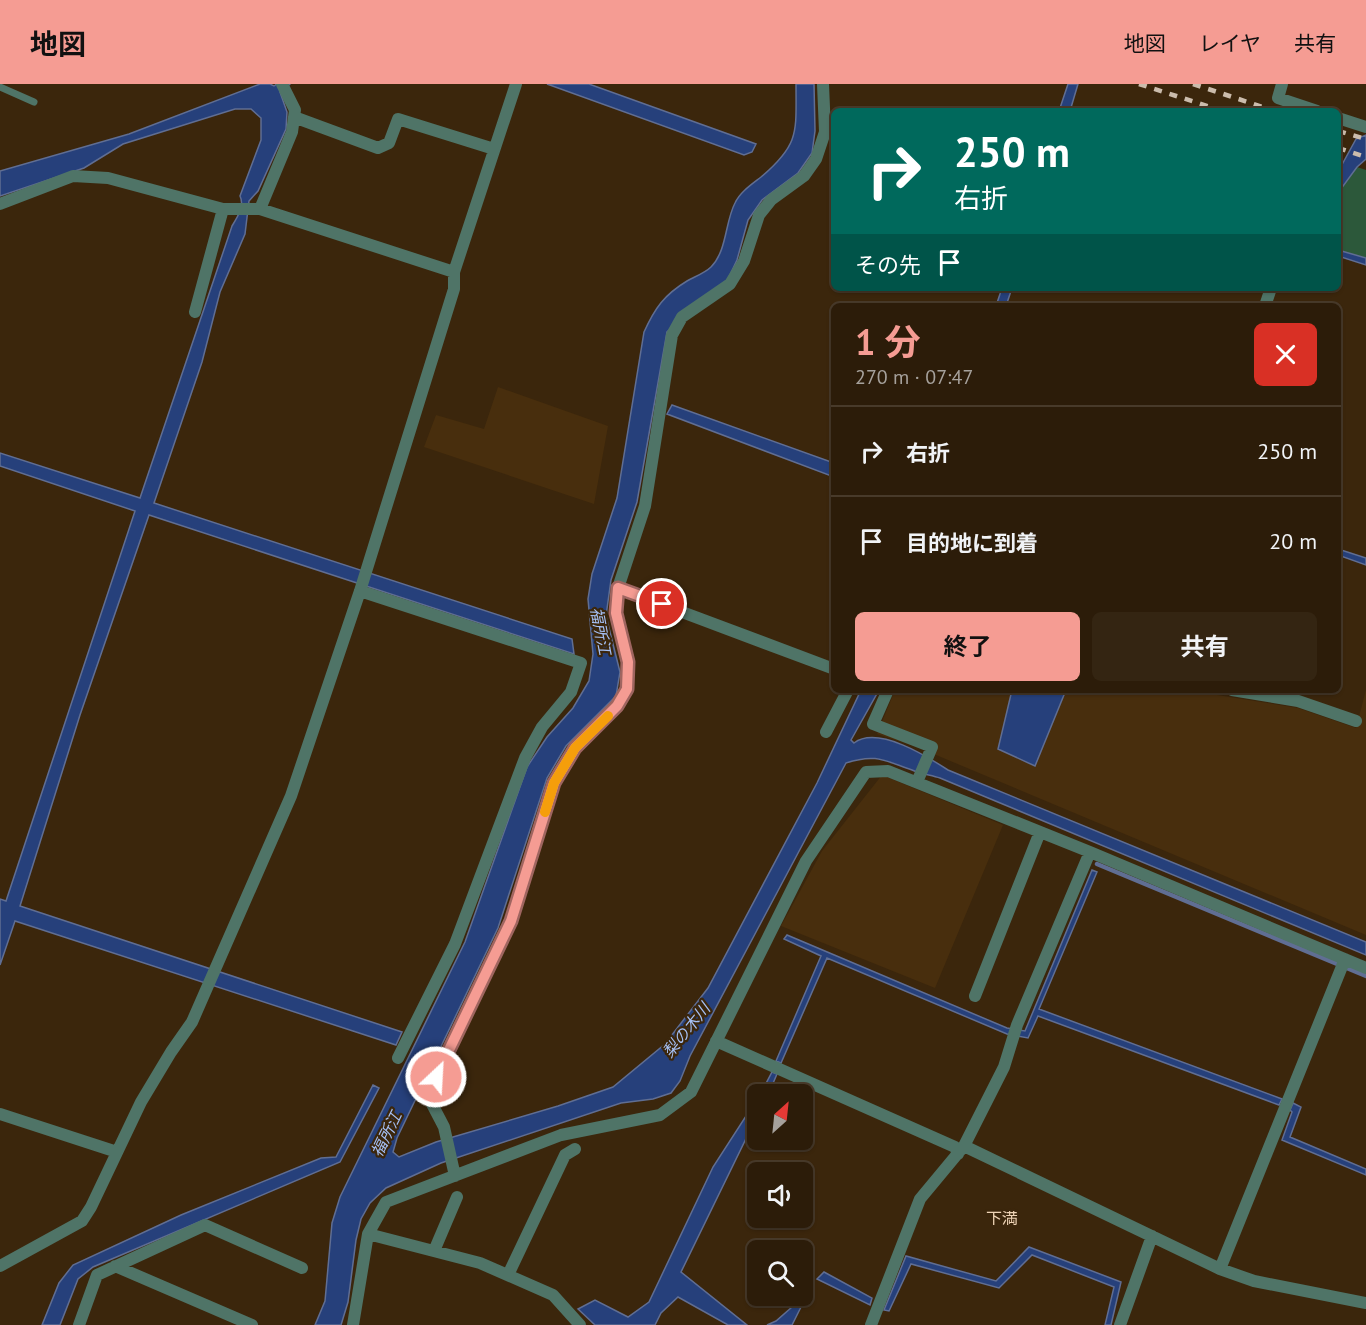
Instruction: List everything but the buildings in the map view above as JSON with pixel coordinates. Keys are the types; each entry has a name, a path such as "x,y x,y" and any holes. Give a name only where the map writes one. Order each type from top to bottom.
{"street":[{"path":"0,1266 82,1221 141,1102 192,1022 207,989 291,796 368,568 454,289 454,272 516,84"},
{"path":"455,1176 444,1127 432,1104 436,1077 511,921 554,783 575,748 617,706 627,689 628,662 616,613 618,588 645,506 672,335 682,317 730,284 744,261 759,215 771,200 804,176 816,159 825,132 823,84"},
{"path":"1282,84 1278,98 1308,108"},
{"path":"257,209 292,132 295,110 284,88"},
{"path":"294,117 378,148 389,143 398,119 494,150"},
{"path":"1341,119 1366,127"},
{"path":"0,204 73,176 108,178 228,209 257,209 454,272"},
{"path":"195,312 228,209"},
{"path":"618,588 831,668"},
{"path":"360,591 581,663 572,692 542,727 525,758 455,944 398,1058"},
{"path":"826,732 846,693"},
{"path":"886,693 873,724 932,747 916,782"},
{"path":"1250,693 1298,701 1356,721"},
{"path":"353,1325 368,1234 386,1202 561,1135 660,1115 691,1092 806,861 866,772 888,771 1090,852 1366,968"},
{"path":"975,996 1040,832"},
{"path":"872,1325 920,1199 961,1150 1004,1067 1015,1031 1090,852"},
{"path":"1220,1269 1345,959"},
{"path":"716,1041 1152,1236 1220,1269 1254,1281 1366,1303"},
{"path":"0,1114 117,1152"},
{"path":"508,1275 565,1155 575,1149"},
{"path":"434,1251 457,1197"},
{"path":"79,1325 97,1275 205,1225 302,1268"},
{"path":"368,1234 480,1263 508,1275 553,1295 580,1325"},
{"path":"1120,1325 1152,1236"},
{"path":"115,1266 252,1325"}],"lane":[{"path":"3,88 34,102"}],"shaded area":[{"path":"498,387 608,426 594,504 424,447 436,415 484,429"},
{"path":"1366,690 1366,935 917,747 877,734 894,693 1213,693 1298,708 1356,728"},
{"path":"882,775 1003,825 935,988 781,926 822,851"}],"green space":[{"path":"1357,167 1366,170 1366,258 1341,251 1341,189"}],"water":[{"path":"260,84 274,86 290,84 280,92 287,112 286,129 258,191 249,201 245,234 220,292 202,362 154,503 572,639 574,654 149,515 80,715 20,906 402,1032 396,1045 15,921 0,965 0,899 6,901 135,511 0,466 0,453 140,498 232,226 240,212 242,204 240,196 261,140 261,118 251,109 235,109 123,144 84,168 0,196 0,171 129,134"},
{"path":"547,84 589,84 756,144 752,152 744,155"},
{"path":"796,84 814,84 815,131 812,153 798,173 762,200 748,220 737,260 728,279 667,332 637,502 611,580 606,616 620,672 616,696 566,746 547,778 498,928 397,1138 393,1152 399,1157 436,1142 558,1106 613,1087 665,1044 708,988 817,783 860,693 877,693 851,740 854,743 864,738 876,738 903,745 948,770 1366,942 1366,955 940,778 880,759 856,760 846,763 690,1056 680,1081 671,1093 653,1099 621,1103 441,1163 386,1188 370,1203 361,1219 348,1302 341,1325 315,1325 325,1301 332,1223 340,1197 465,942 527,767 547,737 573,708 589,681 593,654 588,599 592,574 617,498 644,332 656,309 666,297 679,286 709,269 716,260 737,199 783,155 793,136"},
{"path":"1068,84 1078,84 1071,108 1060,108"},
{"path":"1366,135 1366,159 1341,189 1341,166 1356,139"},
{"path":"1341,251 1366,258 1366,265 1341,257"},
{"path":"1001,291 1011,291 1007,303 997,303"},
{"path":"672,405 831,462 831,476 667,414"},
{"path":"1341,550 1366,558 1366,565 1341,556"},
{"path":"1011,693 1065,693 1035,766 998,749"},
{"path":"1092,870 1097,872 1039,1009 1282,1099 1279,1105 1038,1016 1028,1038 1007,1034 827,958 781,1063 776,1061 821,956 784,939 787,935 1007,1028 1025,1031"},
{"path":"772,1072 777,1074 773,1084 766,1084"},
{"path":"373,1085 379,1088 340,1162 93,1267 78,1279 60,1325 42,1325 59,1283 73,1265 181,1215 321,1158 336,1157"},
{"path":"1293,1103 1301,1107 1290,1137 1366,1169 1366,1175 1282,1140"},
{"path":"747,1114 747,1137 681,1272 747,1325 728,1325 678,1297 661,1313 655,1325 595,1325 578,1309 595,1300 628,1317 649,1302 713,1167"},
{"path":"1029,1247 1121,1282 1111,1325 1105,1325 1114,1287 1032,1255 999,1288 911,1264 889,1311 884,1310 906,1256 996,1281"},
{"path":"824,1272 872,1298 870,1305 817,1279"},
{"path":"793,1306 802,1306 792,1325 767,1325 776,1321"}],"waterway":[{"path":"1097,864 1366,976"}],"railway":[{"path":"1139,84 1214,108"},
{"path":"1193,84 1266,108"},
{"path":"1341,132 1366,139"},
{"path":"1341,149 1366,157"}],"slow traffic":[{"path":"545,812 554,783 575,748 608,716"}],"district":[{"name":"下満","path":"1002,1218"}],"route":[{"path":"436,1077 511,921 554,783 575,748 617,706 627,689 628,662 616,613 618,588 662,604"}],"water label":[{"name":"福所江","path":"601,631"},
{"name":"梨の木川","path":"686,1030"},
{"name":"福所江","path":"386,1134"}]}
